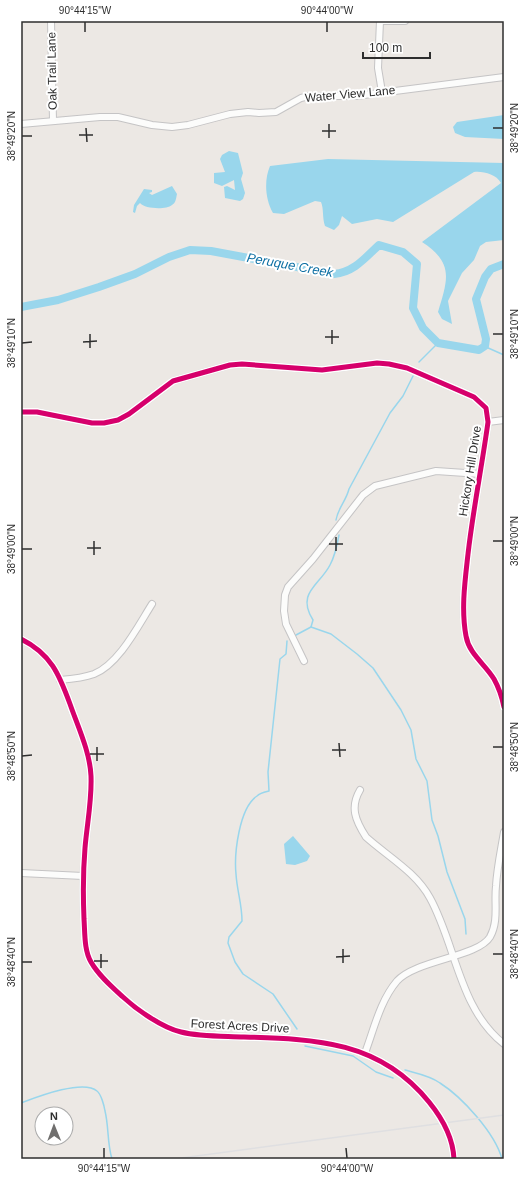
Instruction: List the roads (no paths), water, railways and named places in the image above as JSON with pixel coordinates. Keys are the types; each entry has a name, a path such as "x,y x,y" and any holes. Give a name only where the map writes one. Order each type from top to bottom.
{"street":[{"name":"Oak Trail Lane","path":"51,21 52,121"},
{"path":"382,92 378,68 380,21 405,22"},
{"name":"Water View Lane","path":"21,124 118,117 152,125 172,127 188,125 230,114 248,112 276,112 301,98 309,96 356,96 504,77"},
{"name":"Hickory Hill Drive","path":"21,412 37,412 92,423 104,423 118,420 129,414 173,381 230,365 242,364 317,370 389,364 407,368 474,397 486,408 488,422 466,572 464,605 465,629 470,649 493,678 501,694 504,707"},
{"path":"488,422 504,420"},
{"path":"304,661 286,624 284,611 285,595 288,587 313,559 363,495 375,486 436,471 480,474"},
{"path":"60,680 82,678 96,674 107,666 127,644 152,604"},
{"name":"Forest Acres Drive","path":"21,640 44,654 60,680 90,766 91,801 83,876 85,931 90,960 98,973 125,999 157,1022 180,1032 221,1036 317,1040 365,1053 388,1065 410,1081 423,1095 443,1122 450,1139 454,1159"},
{"path":"360,790 354,800 354,808 360,829 366,837 422,886 436,911 452,957 477,1014 493,1035 504,1044"},
{"path":"365,1053 383,1004 398,980 409,972 452,957 489,939 495,923 496,887 504,832"},
{"path":"21,873 83,876"}],"water":[{"path":"504,115 504,139 465,137 455,133 453,127 457,122"},
{"path":"229,151 238,153 243,173 241,179 245,193 243,199 240,201 225,198 224,187 227,186 235,190 234,180 222,186 214,183 214,173 225,172 220,159 222,155"},
{"path":"328,159 504,163 504,240 486,242 480,246 474,260 462,273 448,301 452,324 442,319 438,312 446,281 444,265 439,257 422,242 501,183 499,180 489,174 474,172 393,222 377,219 352,224 342,216 339,225 334,230 325,226 321,202 315,201 284,214 273,213 268,202 266,190 270,166"},
{"path":"172,186 177,194 175,202 169,207 146,207 140,203 137,206 135,213 133,212 134,205 144,189 152,190 152,192 149,193 152,195"},
{"path":"293,836 310,856 307,861 295,865 286,864 284,844"}],"waterway":[{"name":"Peruque Creek","path":"21,307 58,300 99,287 135,274 169,257 190,250 211,251 334,274 341,273 353,267 379,245 403,252 417,264 413,308 423,328 438,343 479,350 485,346 486,339 476,299 485,277 491,269 504,264"},
{"path":"419,362 438,343"},
{"path":"479,350 486,347 504,355"},
{"path":"336,520 338,512 349,489 390,413 403,396 413,376"},
{"path":"311,627 313,620 308,611 308,596 332,562 339,535"},
{"path":"296,635 311,627 331,634 373,668 401,710 411,730 416,759 427,781 432,820 438,836 447,872 465,919 466,934"},
{"path":"287,641 286,654 280,659 268,772 269,791 260,794 251,802 246,810 239,832 236,865 242,921 229,937 228,943 235,962 243,974 273,994 297,1029"},
{"path":"305,1046 353,1056 376,1072 393,1078"},
{"path":"405,1070 432,1078 458,1097 477,1116 485,1127 502,1159"},
{"path":"21,1103 48,1093 71,1088 90,1088 97,1091 101,1097 105,1109 109,1147 112,1159"}],"railway":[{"path":"174,1159 504,1115"}]}
